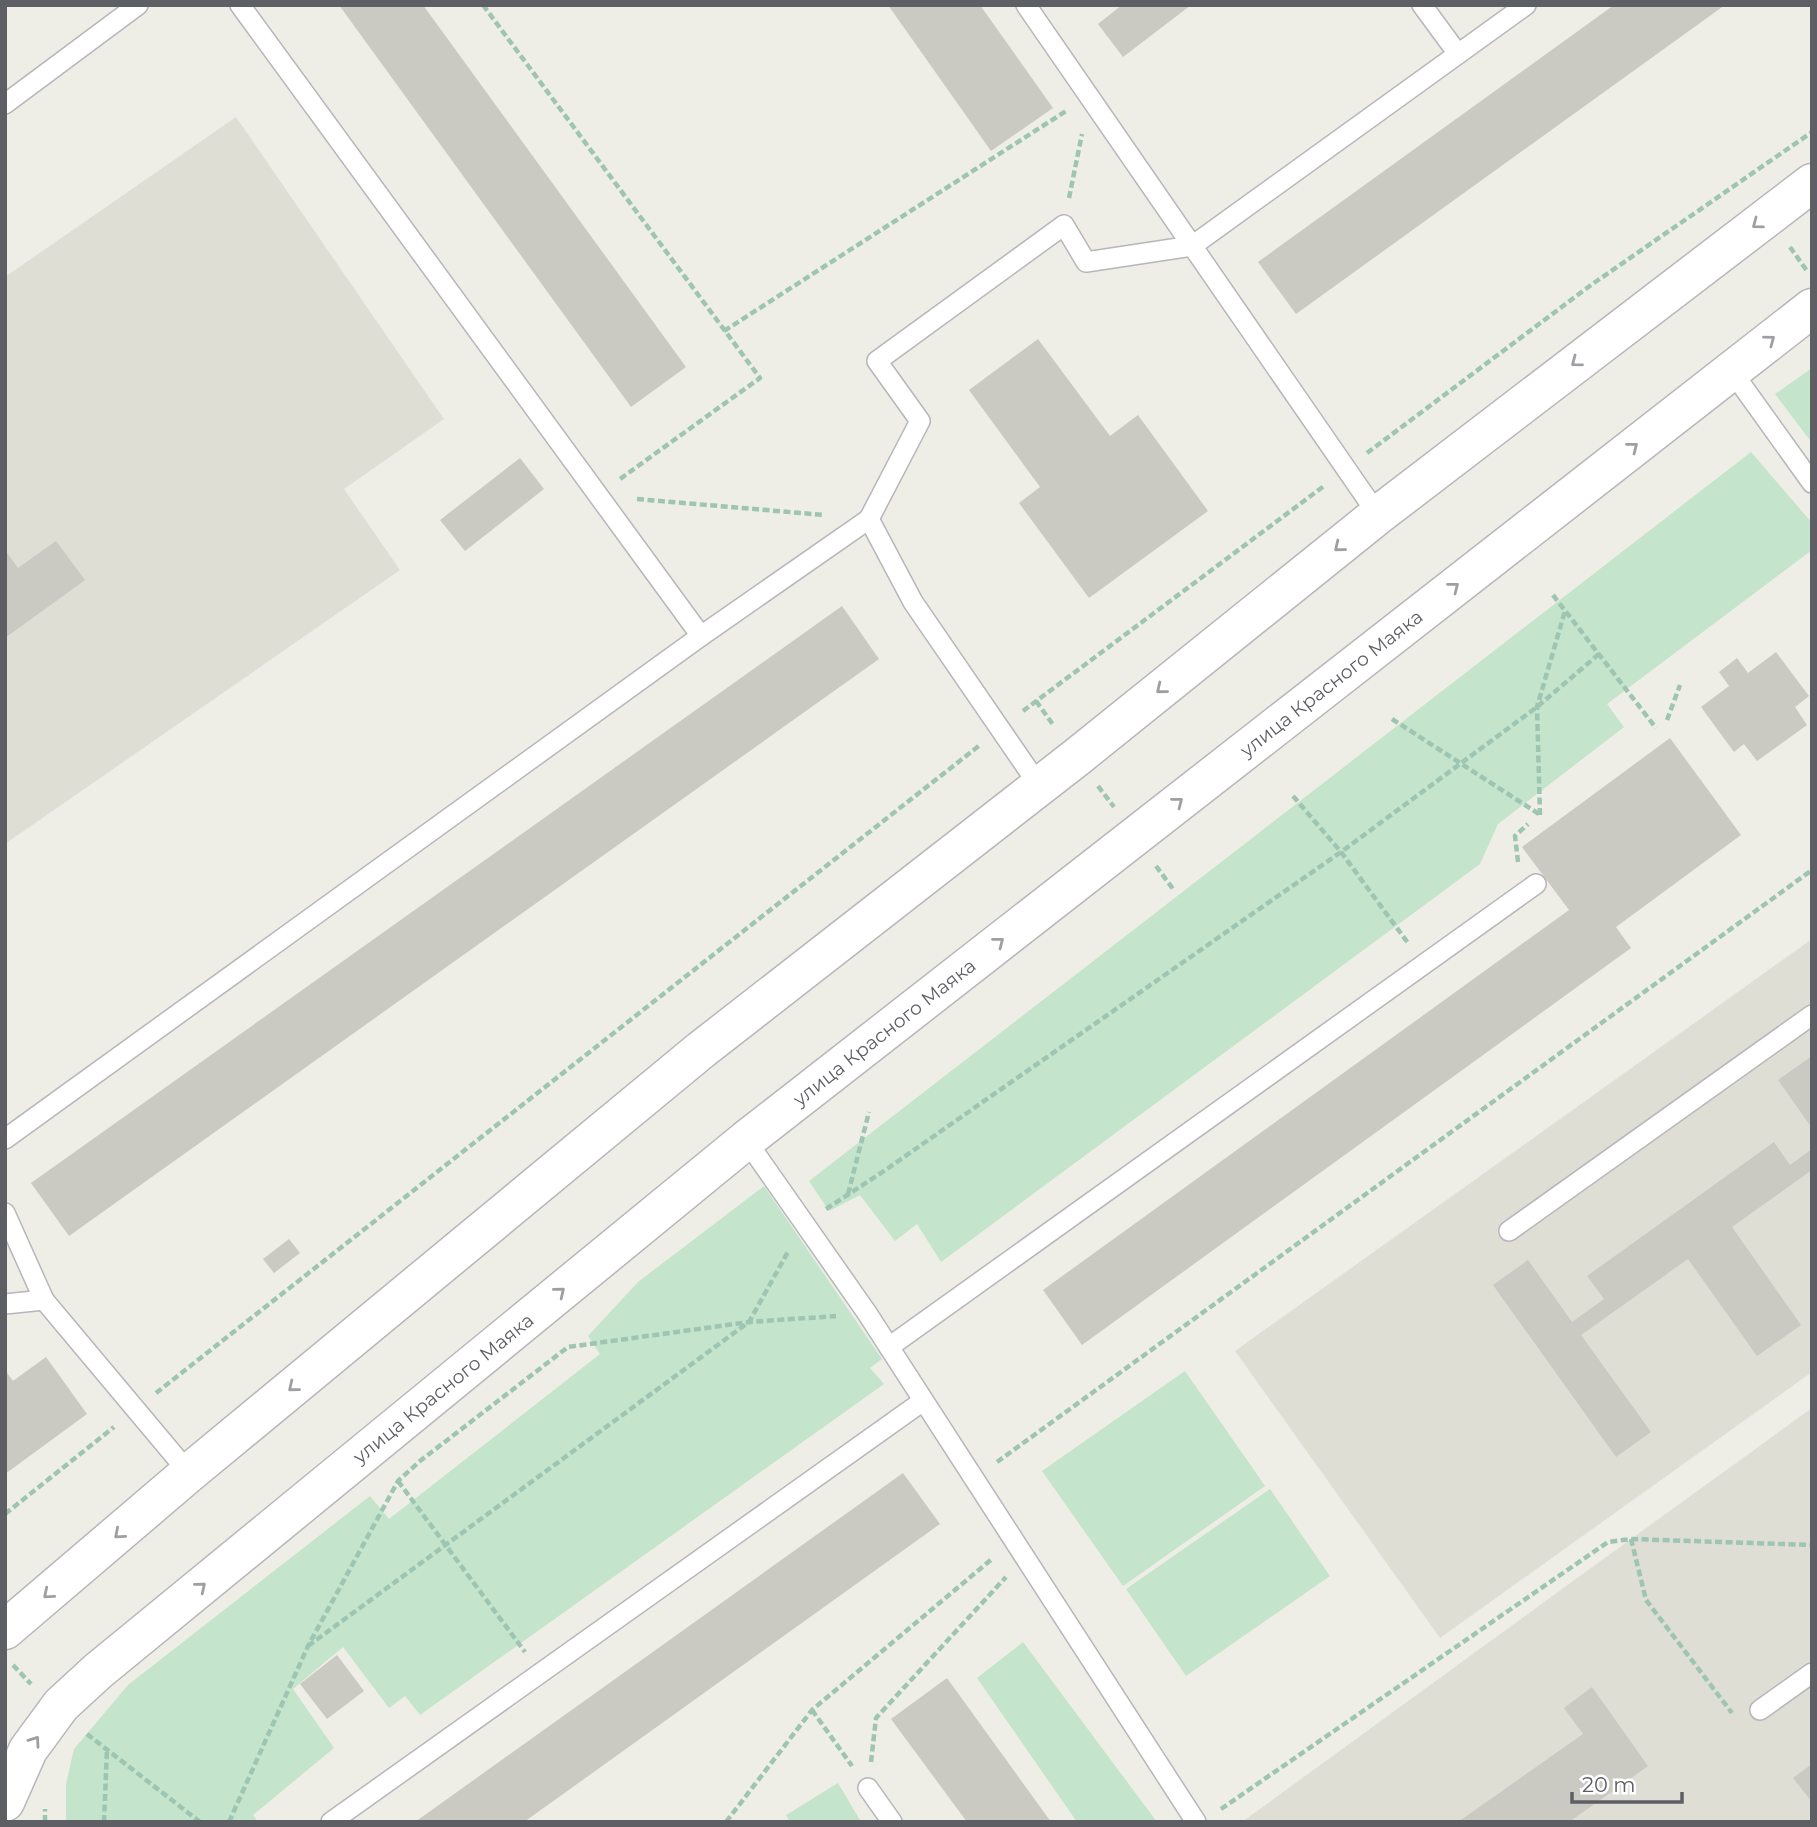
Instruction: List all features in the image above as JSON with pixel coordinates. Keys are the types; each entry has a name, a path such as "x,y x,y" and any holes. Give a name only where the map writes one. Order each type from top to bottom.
{"street":[{"path":"5,1630 189,1473 702,1050 1040,787 1378,515 1812,183"},
{"name":"улица Красного Маяка","path":"5,1802 35,1740 61,1704 98,1671 746,1140 1812,309"}],"lane":[{"path":"5,104 138,5"},
{"path":"240,5 701,636"},
{"path":"1026,5 1378,515"},
{"path":"1422,5 1458,54"},
{"path":"5,1139 701,636 869,519 920,421 877,361 1064,225 1086,262 1192,246 1526,5"},
{"path":"1731,370 1812,483"},
{"path":"869,519 913,602 1040,787"},
{"path":"889,1347 1536,884"},
{"path":"1509,1231 1811,1016"},
{"path":"746,1140 867,1314 1020,1548 1205,1818"},
{"path":"5,1213 44,1300 189,1473"},
{"path":"5,1304 44,1300"},
{"path":"331,1822 923,1401"},
{"path":"1760,1710 1812,1673"},
{"path":"868,1788 892,1822"}],"path":[{"path":"484,5 760,378 598,495"},
{"path":"724,331 1090,96"},
{"path":"1064,225 1090,96"},
{"path":"5,1514 1036,701 1591,285 1812,131"},
{"path":"1784,239 1812,278"},
{"path":"598,495 869,519"},
{"path":"1553,595 1657,728"},
{"path":"1392,719 1540,815 1537,707 1565,611"},
{"path":"308,1646 749,1322 804,1223 1341,852 1537,707 1599,654"},
{"path":"1667,720 1680,685"},
{"path":"1036,701 1058,730"},
{"path":"1096,783 1117,811"},
{"path":"1293,796 1341,852 1423,963"},
{"path":"1515,836 1528,824"},
{"path":"1154,862 1173,889"},
{"path":"975,1478 1812,870"},
{"path":"848,1195 869,1112"},
{"path":"229,1822 308,1646 398,1481 420,1461 568,1347 749,1322 867,1314"},
{"path":"398,1481 526,1653"},
{"path":"1205,1818 1608,1542 1631,1539 1812,1545"},
{"path":"1631,1539 1646,1600 1741,1725 1760,1710"},
{"path":"726,1822 812,1710 1020,1548"},
{"path":"868,1788 876,1718 1020,1548"},
{"path":"812,1710 868,1788"},
{"path":"77,1726 200,1822"},
{"path":"104,1822 107,1749"}],"shaded area":[{"path":"236,117 444,419 344,489 400,570 5,844 5,277"},
{"path":"1812,939 1812,1372 1440,1638 1235,1351"},
{"path":"1812,1408 1812,1822 1242,1822 1584,1573"}],"green space":[{"path":"1812,368 1812,443 1775,394"},
{"path":"1751,452 1812,523 1812,550 1607,704 1624,727 1498,824 1480,864 941,1262 917,1224 895,1241 860,1195 829,1211 809,1181"},
{"path":"764,1186 882,1359 870,1368 884,1384 420,1715 405,1696 389,1708 343,1647 293,1689 334,1748 253,1815 258,1822 66,1822 66,1784 74,1749 128,1685 370,1496 389,1519 600,1354 588,1336 638,1282"},
{"path":"1185,1371 1265,1486 1123,1586 1042,1471"},
{"path":"1270,1489 1330,1576 1186,1676 1126,1589"},
{"path":"1023,1642 1157,1822 1077,1822 977,1678"},
{"path":"838,1783 861,1822 790,1822 786,1815"}],"building":[{"path":"339,5 423,5 686,367 631,407"},
{"path":"888,5 980,5 1053,108 991,151"},
{"path":"1122,5 1191,5 1123,57 1098,24"},
{"path":"1614,5 1725,5 1296,314 1258,262"},
{"path":"1038,339 1110,436 1138,415 1208,511 1089,598 1019,503 1040,487 969,390"},
{"path":"520,458 544,489 465,551 440,520"},
{"path":"56,541 85,580 5,638 5,550 18,568"},
{"path":"842,606 879,659 69,1236 31,1183"},
{"path":"1776,652 1809,696 1795,707 1807,725 1757,761 1744,744 1734,752 1701,707 1729,686 1719,672 1737,658 1748,673"},
{"path":"1670,738 1741,835 1616,927 1631,948 1082,1345 1043,1290 1569,910 1522,847"},
{"path":"1812,1056 1812,1128 1778,1080"},
{"path":"1774,1142 1790,1165 1812,1149 1812,1170 1732,1227 1801,1325 1757,1356 1688,1259 1581,1335 1651,1432 1616,1457 1493,1285 1528,1260 1572,1322 1604,1299 1587,1276"},
{"path":"289,1239 300,1253 274,1273 263,1259"},
{"path":"46,1357 87,1414 5,1474 5,1370 13,1381"},
{"path":"903,1473 940,1524 524,1822 415,1822"},
{"path":"337,1655 364,1691 327,1719 300,1684"},
{"path":"947,1678 1051,1822 967,1822 891,1719"},
{"path":"1592,1687 1648,1766 1569,1822 1458,1822 1583,1734 1564,1708"},
{"path":"1812,1764 1812,1802 1793,1778"}]}
